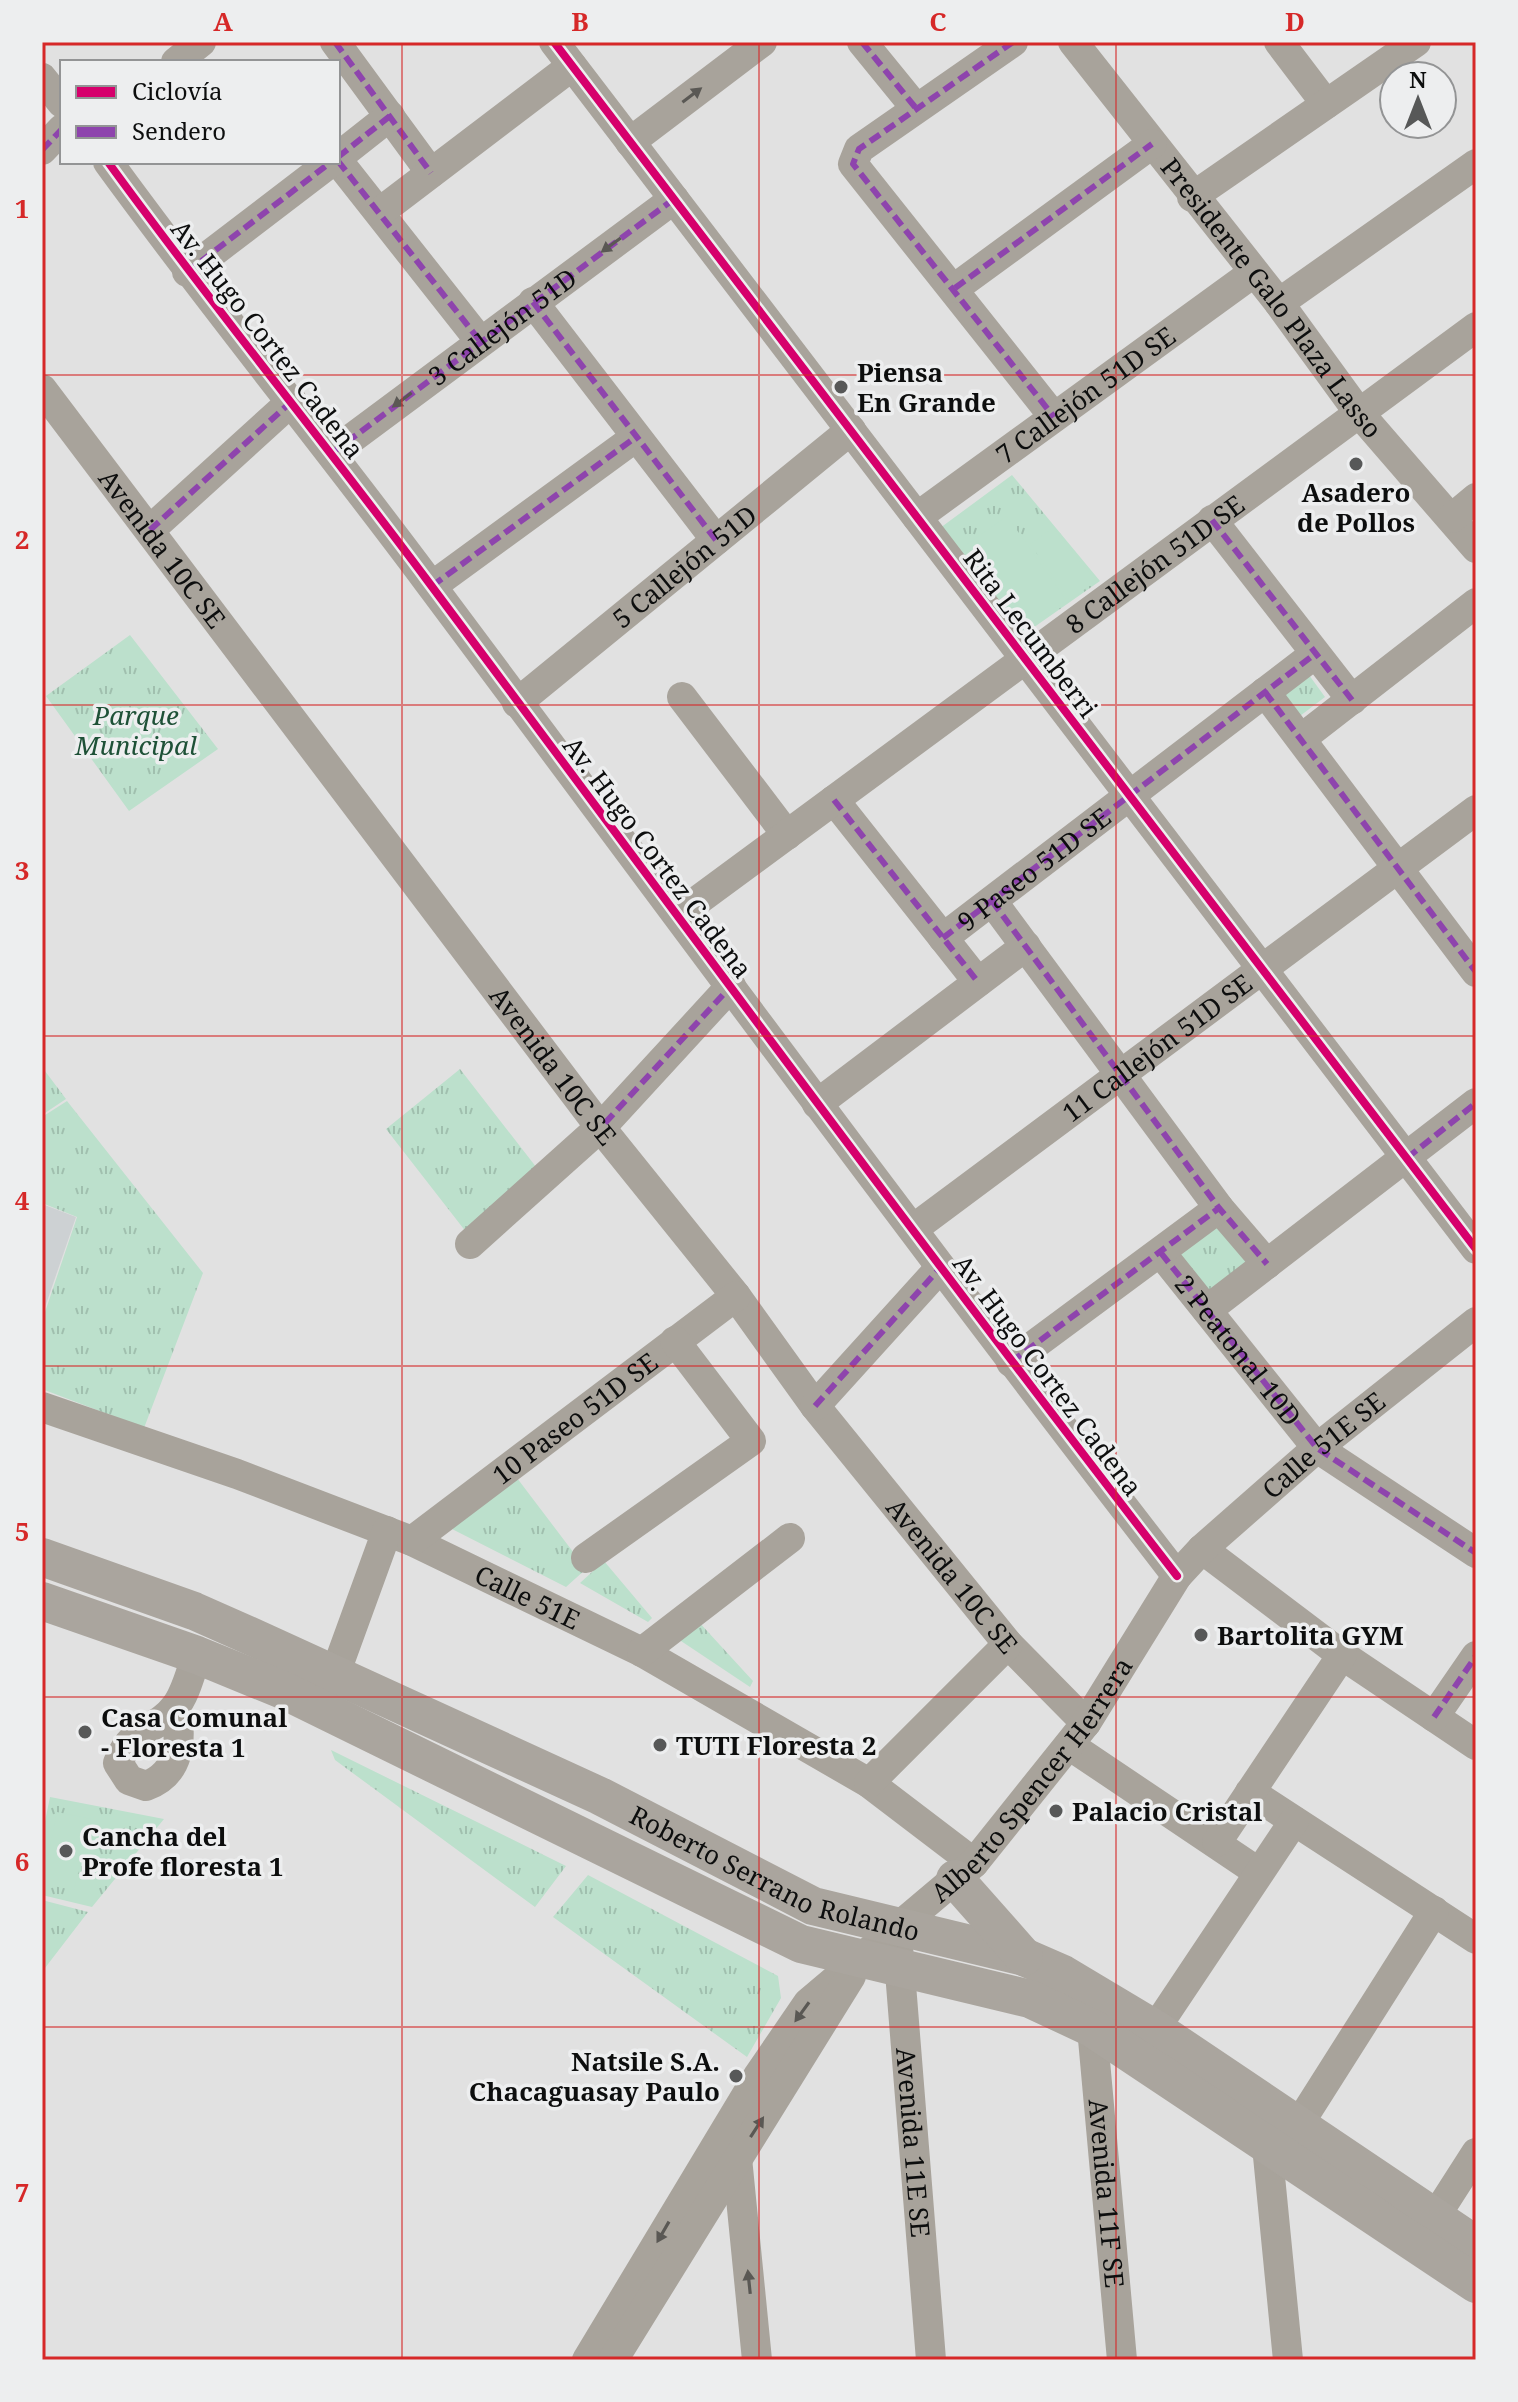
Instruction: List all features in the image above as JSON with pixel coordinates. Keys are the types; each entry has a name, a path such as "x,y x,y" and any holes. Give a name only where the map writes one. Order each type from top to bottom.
{"main road":[{"name":"Roberto Serrano Rolando","path":"42,1557 194,1611 335,1674 600,1796 813,1906 887,1948 1030,1999 1092,2028 1282,2136 1435,2217 1476,2245"},
{"name":"Roberto Serrano Rolando","path":"42,1601 197,1655 285,1691 801,1944 1024,1957 1063,1974 1155,2029 1282,2136 1476,2279"},
{"path":"965,1871 1024,1957"}],"street":[{"path":"178,60 201,42"},
{"path":"335,42 431,173"},
{"path":"630,142 762,42"},
{"path":"862,42 915,107"},
{"path":"1013,42 915,107 859,149 854,159 854,169 955,288 1054,417"},
{"name":"Presidente Galo Plaza Lasso","path":"1073,42 1192,197 1279,303 1359,413 1476,548"},
{"path":"1279,42 1326,104"},
{"path":"1192,197 1416,42"},
{"path":"380,212 431,173 563,54"},
{"name":"Rita Lecumberri","path":"563,54 1476,1249"},
{"path":"42,78 60,100"},
{"path":"340,157 390,116"},
{"path":"42,150 60,131"},
{"path":"955,288 1152,144"},
{"path":"340,162 480,341"},
{"name":"Av. Hugo Cortez Cadena","path":"109,164 187,272 332,453 1011,1362 1177,1576"},
{"path":"187,272 328,164"},
{"path":"1279,303 1476,164"},
{"name":"3 Callejón 51D","path":"332,453 674,199"},
{"name":"7 Callejón 51D SE","path":"917,517 1253,273"},
{"path":"533,302 716,540"},
{"name":"8 Callejón 51D SE","path":"678,915 1476,327"},
{"path":"150,530 292,401"},
{"name":"Avenida 10C SE","path":"48,408 150,530 600,1127 736,1296 815,1406 1078,1734 1258,1872"},
{"name":"5 Callejón 51D","path":"517,703 851,430"},
{"path":"432,586 636,437"},
{"path":"1452,518 1476,498"},
{"path":"1212,520 1352,700"},
{"path":"1302,738 1476,603"},
{"name":"9 Paseo 51D SE","path":"943,938 1315,654"},
{"path":"1265,692 1476,972"},
{"path":"682,697 787,835"},
{"path":"834,800 978,982"},
{"name":"11 Callejón 51D SE","path":"913,1229 1476,810"},
{"path":"992,901 1219,1208 1267,1264"},
{"path":"817,1104 1026,946"},
{"path":"470,1244 600,1127 731,986"},
{"path":"1207,1310 1476,1103"},
{"path":"1011,1362 1219,1208"},
{"name":"2 Peatonal 10D","path":"1161,1253 1317,1448 1476,1553"},
{"path":"815,1406 940,1268"},
{"name":"10 Paseo 51D SE","path":"400,1536 736,1296"},
{"name":"Calle 51E SE","path":"1177,1576 1202,1549 1317,1448 1476,1322"},
{"path":"586,1558 751,1441 675,1341"},
{"name":"Calle 51E","path":"42,1407 237,1474 400,1536 642,1652 869,1783 965,1871"},
{"path":"335,1674 400,1536"},
{"path":"642,1652 790,1538"},
{"path":"1202,1549 1342,1655 1476,1745"},
{"name":"Roberto Serrano Rolando","path":"42,1570 189,1620 261,1650 603,1811 803,1913 887,1948"},
{"name":"Alberto Spencer Herrera","path":"613,2360 737,2158 829,2017 887,1948 965,1871 1078,1734 1177,1576"},
{"name":"Roberto Serrano Rolando","path":"42,1586 197,1639 797,1927 887,1948 1033,1992 1097,2023 1476,2279"},
{"path":"869,1783 1008,1644"},
{"path":"176,1707 197,1655"},
{"path":"1217,1842 1342,1655"},
{"path":"1434,1717 1476,1656"},
{"path":"1250,1792 1476,1939"},
{"path":"1155,2029 1294,1821"},
{"path":"1288,2360 1282,2136 1434,1911"},
{"name":"Alberto Spencer Herrera","path":"587,2360 758,2076 808,2003 887,1948"},
{"name":"Avenida 11E SE","path":"887,1948 931,2360"},
{"name":"Avenida 11F SE","path":"1092,2028 1122,2360"},
{"path":"1435,2217 1476,2153"},
{"path":"737,2158 757,2360"}],"shaded area":[{"path":"42,1204 76,1217 42,1316"}],"green space":[{"path":"1012,475 1100,581 1020,637 936,531"},
{"path":"1007,516 1066,600 1020,634 959,550"},
{"path":"1053,528 1096,581 1070,600 1030,544"},
{"name":"Parque Municipal","path":"130,635 218,749 129,811 46,696"},
{"path":"1309,675 1325,697 1296,719 1278,697"},
{"path":"42,1067 66,1099 42,1115"},
{"path":"460,1069 540,1172 470,1237 386,1129"},
{"path":"67,1101 203,1273 144,1428 42,1389 42,1321 77,1217 42,1203 42,1117"},
{"path":"1219,1208 1267,1264 1207,1310 1161,1253"},
{"path":"517,1478 586,1569 566,1587 450,1528"},
{"path":"604,1561 652,1618 648,1622 580,1583"},
{"path":"697,1620 753,1681 750,1687 675,1637"},
{"path":"331,1750 566,1866 535,1907 335,1760"},
{"path":"50,1797 164,1819 92,1907 42,1895 42,1836"},
{"name":"Cancha del Profe floresta 1","path":"57,1812 91,1819 74,1890 42,1884"},
{"path":"588,1875 778,1976 781,1998 747,2057 553,1917"},
{"path":"42,1900 88,1912 45,1968 42,1966"}],"marked path":[{"path":"335,42 431,173"},
{"path":"862,42 915,107"},
{"path":"1013,42 859,149 853,164 1054,417"},
{"path":"340,155 390,116"},
{"path":"42,150 60,131"},
{"path":"955,288 1152,144"},
{"path":"187,272 328,164"},
{"path":"340,164 480,341"},
{"path":"332,453 674,199"},
{"path":"533,302 716,540"},
{"path":"150,530 292,401"},
{"path":"432,586 636,437"},
{"path":"1212,520 1352,700"},
{"path":"943,938 1315,654"},
{"path":"1265,692 1476,972"},
{"path":"834,800 978,982"},
{"path":"992,901 1219,1208 1267,1264"},
{"path":"605,1123 731,986"},
{"path":"1407,1158 1476,1103"},
{"path":"1011,1362 1219,1208"},
{"path":"1161,1253 1317,1448 1476,1553"},
{"path":"815,1406 940,1268"},
{"path":"1434,1717 1476,1656"}],"cycle path":[{"path":"554,42 1476,1249"},
{"path":"110,164 387,527 893,1204 1177,1576"}],"place":[{"name":"Piensa En Grande","path":"841,387"},
{"name":"Asadero de Pollos","path":"1356,464"},
{"name":"Bartolita GYM","path":"1201,1635"},
{"name":"Casa Comunal - Floresta 1","path":"85,1732"},
{"name":"TUTI Floresta 2","path":"660,1745"},
{"name":"Palacio Cristal","path":"1056,1811"},
{"name":"Cancha del Profe floresta 1","path":"66,1851"},
{"name":"Natsile S.A. Chacaguasay Paulo","path":"736,2076"}]}
